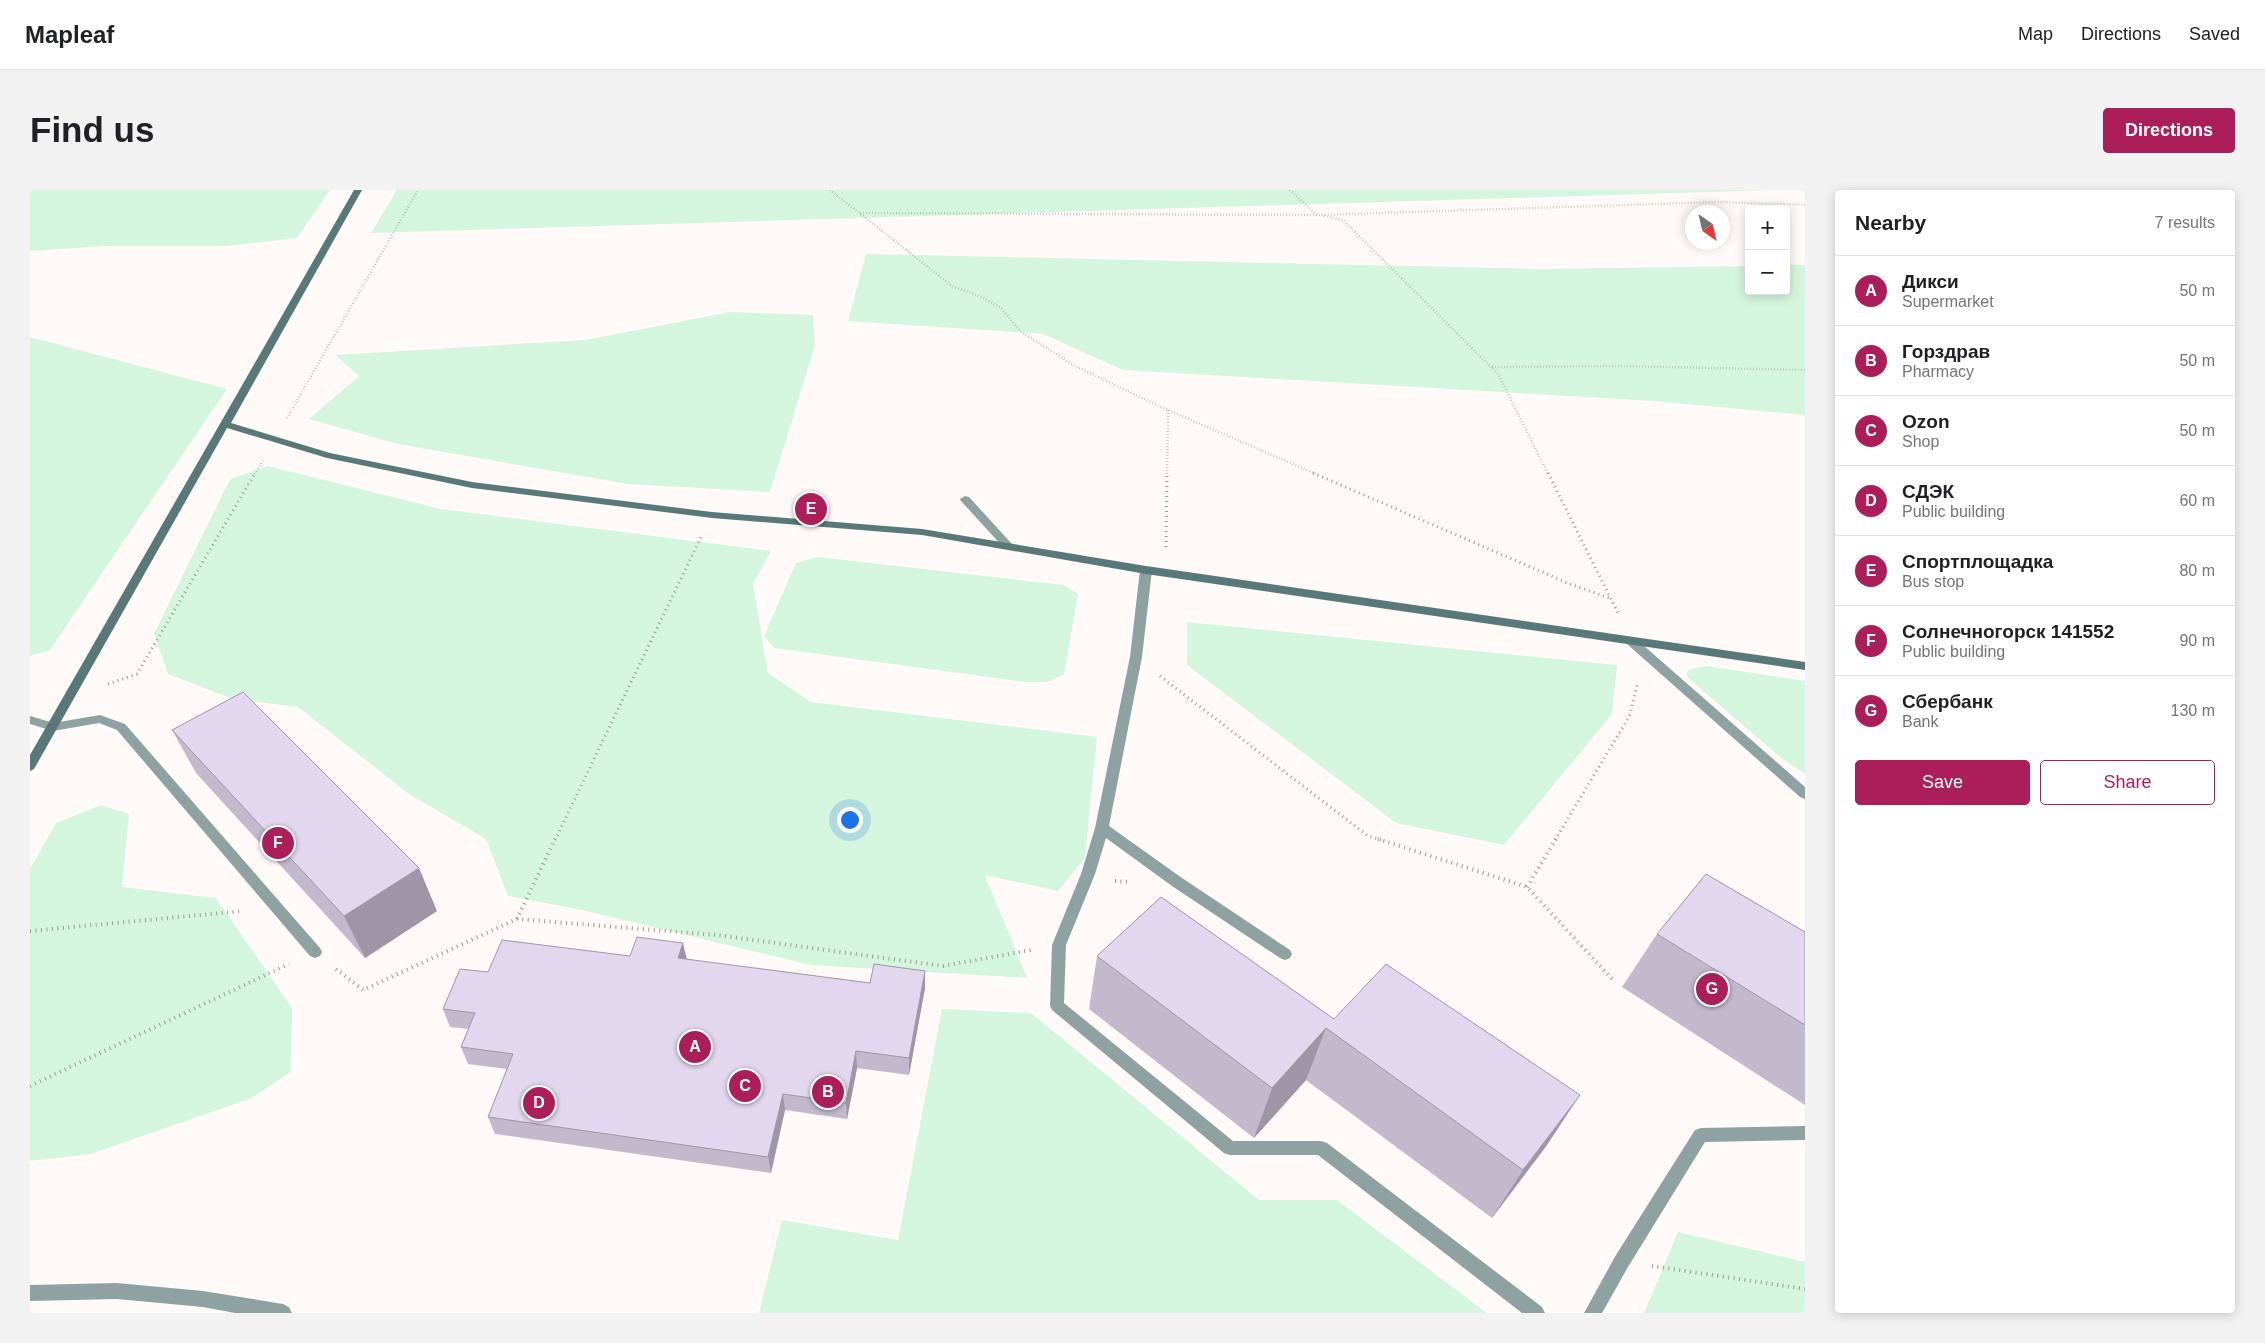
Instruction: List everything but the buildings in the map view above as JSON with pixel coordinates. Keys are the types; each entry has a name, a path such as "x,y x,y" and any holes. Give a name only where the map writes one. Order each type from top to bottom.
{"street":[{"path":"30,766 358,190"},
{"path":"226,424 328,454 392,470 472,485 712,515 922,532 1146,570 1805,666"},
{"path":"965,499 1008,546"},
{"path":"1146,570 1136,657 1102,828 1088,874 1059,945 1057,1006 1230,1148 1321,1148 1536,1313"},
{"path":"1631,641 1805,794"},
{"path":"30,720 53,727 100,719 121,727 315,952"},
{"path":"1102,828 1177,882 1285,954"},
{"path":"1593,1313 1622,1261 1701,1135 1805,1133"},
{"path":"30,1293 117,1291 203,1299 283,1313"}],"path":[{"path":"830,190 952,286 982,297 1001,308 1020,331 1075,366 1168,410 1560,580 1612,599"},
{"path":"1290,190 1317,215 1343,220 1498,374 1612,599 1631,641 1641,674 1629,717 1527,887"},
{"path":"860,213 1317,215 1718,202 1805,205"},
{"path":"1492,367 1618,366 1805,370"},
{"path":"1146,570 1166,548 1168,410"},
{"path":"517,919 712,515"},
{"path":"1136,657 1368,836 1527,887 1615,982"},
{"path":"1114,881 1177,882"},
{"path":"30,931 276,908"},
{"path":"30,1086 315,952 363,990 517,919 717,935 943,966 1059,945"},
{"path":"1622,1261 1805,1289"}],"green space":[{"path":"30,190 330,190 297,238 227,246 105,246 30,251"},
{"path":"397,190 1773,190 371,233"},
{"path":"866,254 1544,269 1745,266 1745,295 1790,295 1790,265 1805,265 1805,415 1653,401 1123,370 1043,334 848,321"},
{"path":"730,312 813,315 815,345 770,492 628,484 398,444 309,419 359,376 335,355 585,340"},
{"path":"30,337 227,389 50,650 30,656"},
{"path":"268,466 441,509 771,551 753,584 768,673 811,702 1097,737 1085,858 1058,891 985,875 1027,978 811,965 582,910 508,896 486,839 409,794 298,707 233,699 168,674 154,634 230,479"},
{"path":"818,557 1064,585 1078,594 1064,675 1047,682 1025,682 774,648 764,636 796,563"},
{"path":"1187,622 1617,665 1612,714 1504,845 1396,823 1187,665"},
{"path":"1707,666 1805,681 1805,774 1780,757 1687,677 1687,672 1691,669"},
{"path":"101,805 129,814 122,887 216,898 292,1008 291,1072 252,1098 91,1154 30,1161 30,869 56,823"},
{"path":"942,1009 1031,1013 1259,1200 1337,1200 1487,1313 759,1313 782,1220 898,1240"},
{"path":"1678,1232 1805,1262 1805,1313 1644,1313"}],"place":[{"name":"Спортплощадка","path":"811,509"},
{"name":"Солнечногорск 141552","path":"278,843"},
{"name":"Сбербанк","path":"1712,989"},
{"name":"Дикси","path":"695,1047"},
{"name":"Ozon","path":"745,1086"},
{"name":"Горздрав","path":"828,1092"},
{"name":"СДЭК","path":"539,1103"}]}
